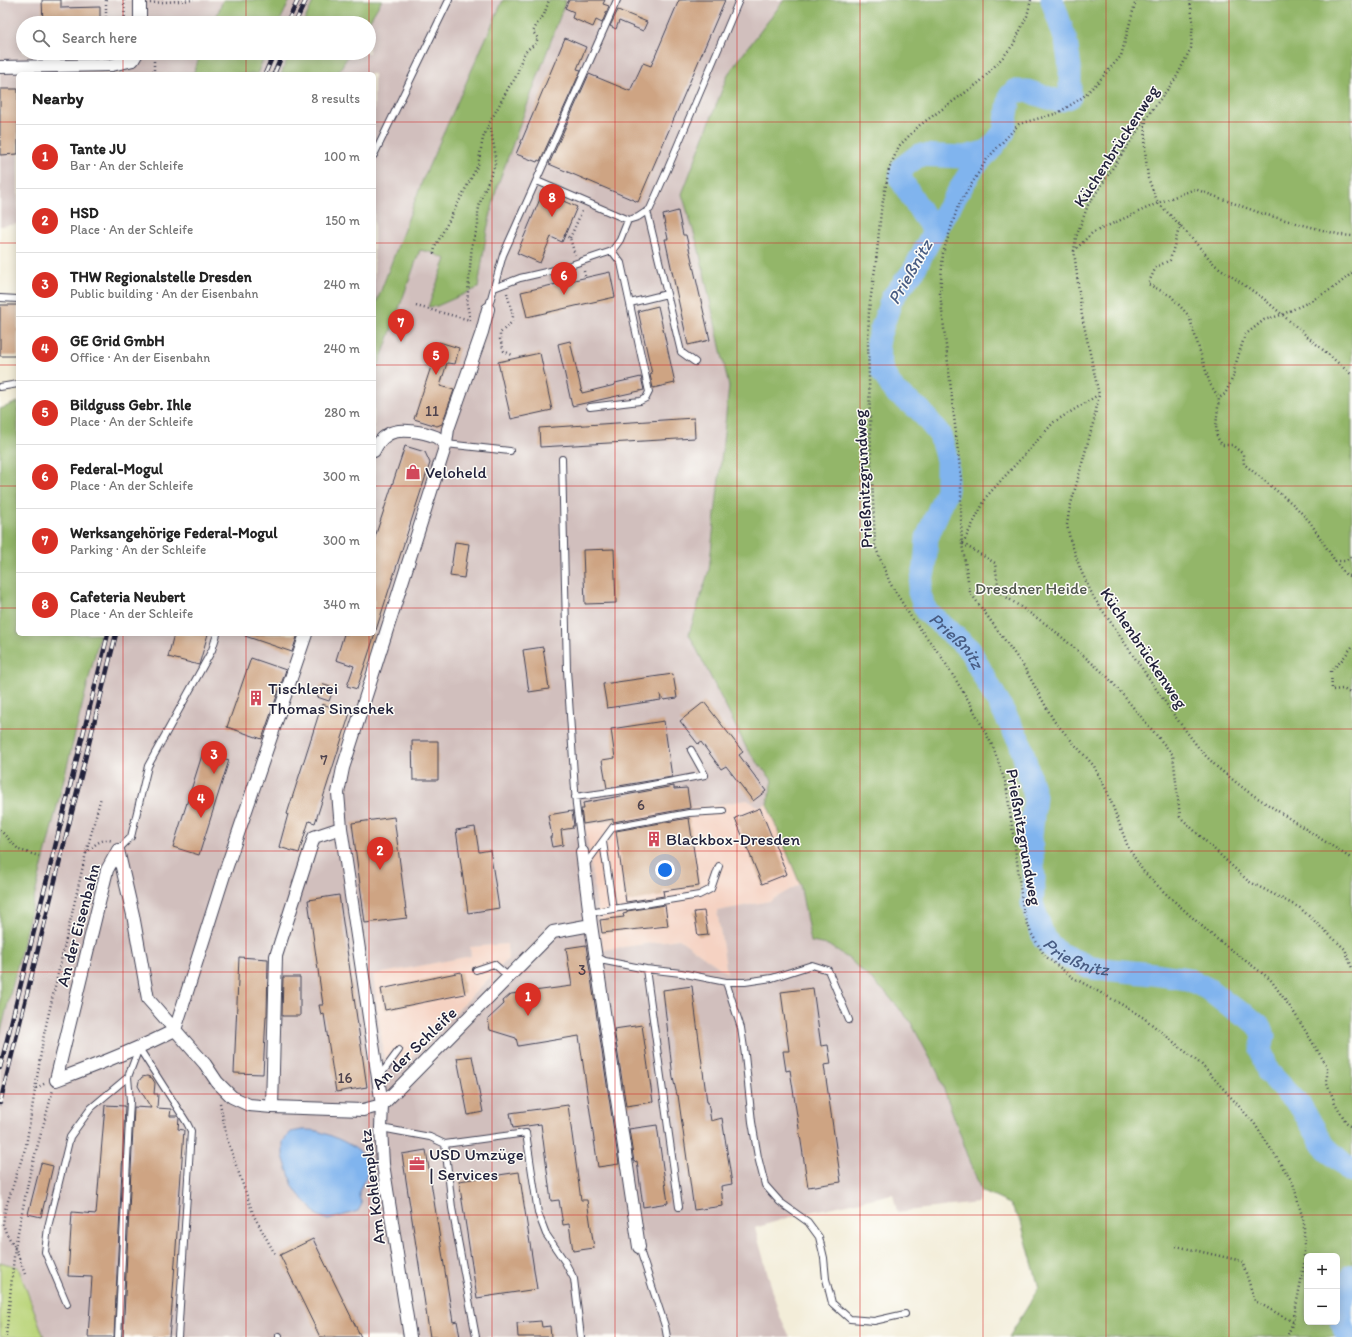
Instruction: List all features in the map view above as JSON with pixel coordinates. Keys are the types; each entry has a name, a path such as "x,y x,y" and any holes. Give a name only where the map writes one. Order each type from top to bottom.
{"street":[{"path":"140,2 140,16"},
{"path":"0,67 112,65 133,60"},
{"name":"An der Schleife","path":"382,1105 341,828 338,793 343,768 446,444 448,429 488,309"},
{"path":"376,447 379,442 389,433 399,431 413,431 436,437 446,444"},
{"path":"56,1080 139,1048 175,1030 224,874 305,636"},
{"path":"272,1107 276,956 314,838 341,828"},
{"name":"An der Eisenbahn","path":"121,847 148,999 175,1030"},
{"name":"An der Eisenbahn","path":"56,1080 107,870 121,847"},
{"path":"582,852 589,912 639,1247"},
{"name":"An der Schleife","path":"382,1105 553,932 591,925"},
{"name":"Am Kohlenplatz","path":"175,1030 205,1064 217,1082 232,1097 249,1105 363,1110 382,1105 381,1128 383,1164 410,1337"}],"lane":[{"path":"376,151 449,0"},
{"path":"488,309 503,255 617,0"},
{"path":"537,181 628,220 638,217 647,211 650,208 668,168 739,0"},
{"path":"647,211 681,352 695,362"},
{"path":"494,288 520,278 558,269 612,251 620,240 628,220"},
{"path":"590,408 640,401 646,398 649,392 621,263 612,251"},
{"path":"630,303 667,294"},
{"path":"0,298 16,299"},
{"path":"0,387 16,384"},
{"path":"446,444 510,451"},
{"path":"562,458 567,670 575,797 582,852"},
{"path":"121,847 131,837 148,766 212,650 216,636"},
{"path":"575,797 631,789 705,775 691,750"},
{"path":"584,866 603,842 609,831 613,828 689,813 723,811"},
{"path":"603,842 613,909"},
{"path":"589,912 699,895 711,888 719,866"},
{"path":"596,956 605,960 726,982 745,982 772,978 812,965 828,970 849,1020"},
{"path":"476,970 494,964 508,978"},
{"path":"646,968 679,1206"},
{"path":"726,982 741,1028 752,1122 765,1186 780,1202 808,1222 819,1237 832,1303 850,1319 874,1321 905,1314"},
{"path":"118,1337 130,1101 128,1077 139,1048"},
{"path":"139,1048 191,1131 178,1337"},
{"path":"378,1078 399,1050"},
{"path":"68,1304 45,1252 48,1227 70,1137 91,1108 128,1077"},
{"path":"381,1128 430,1137 445,1144 526,1133 538,1213 546,1234 565,1262 574,1279 581,1337"},
{"path":"445,1144 452,1208 476,1337"},
{"path":"639,1247 665,1326 667,1337"}],"path":[{"path":"106,0 106,16"},
{"path":"124,0 125,16"},
{"path":"140,2 194,0"},
{"path":"434,254 435,247 478,165 483,138 490,122 510,85 515,80 524,53 530,47 535,45 538,38 533,32 544,15 549,0"},
{"name":"Prießnitzgrundweg","path":"1031,0 1027,16 1013,45 1003,57 980,82 920,125 899,146 889,169 881,211 876,262 869,309 868,343 875,546 890,583 911,617 941,656 970,703 994,748 1006,784 1018,861 1023,910 1031,932 1045,956 1072,978 1144,1018 1202,1065 1254,1123 1293,1183 1304,1223 1304,1265 1294,1322 1286,1337"},
{"path":"1136,0 1121,56 1084,97 1058,113 1019,124 987,159 958,206 943,253 940,293 945,346 961,470 962,544 970,592 1024,667 1054,721 1094,766 1106,790 1128,847 1143,871 1214,937 1270,979 1295,1014 1326,1066 1327,1083 1335,1103 1346,1122 1352,1128"},
{"name":"Küchenbrückenweg","path":"1190,0 1193,21 1191,48 1176,78 1146,118 1088,205 1076,237 1074,251 1082,316 1098,395 1094,420 1069,511 1067,525 1075,555 1094,598 1174,715 1205,756 1247,790 1352,859"},
{"path":"154,60 154,72"},
{"path":"1146,118 1145,149 1148,178 1158,203 1180,225 1215,265 1263,298 1352,375"},
{"path":"470,320 467,304 472,244 478,226 478,212 481,199 495,165 495,152 490,122"},
{"path":"1074,251 1092,233 1158,203 1195,189 1263,214 1341,235 1352,236"},
{"path":"578,262 570,238 586,202"},
{"path":"1180,225 1170,260 1156,267 1148,284 1171,296 1189,316 1210,384 1219,398 1216,426 1217,437 1222,445 1232,445 1243,454 1244,464 1294,505 1310,522 1335,561 1346,575 1352,577"},
{"path":"564,236 570,238"},
{"path":"584,271 585,276"},
{"path":"1219,398 1225,394 1233,377 1245,335 1264,320 1281,315 1309,302 1335,287 1352,273"},
{"path":"507,293 513,316 512,322 500,333 500,339 504,351 512,355"},
{"path":"416,306 484,324"},
{"path":"962,544 987,496 1054,422 1098,395"},
{"path":"962,544 994,563 999,592 1050,627 1107,676 1173,755 1180,817 1248,880 1300,908 1345,950 1352,968"},
{"path":"1335,561 1345,561 1352,556"},
{"path":"1352,647 1341,662 1331,671 1332,690 1343,689 1352,694"},
{"path":"25,1274 15,1247 6,1233 3,1224 5,1210 26,1146 44,1034 86,853 101,797"},
{"path":"0,830 19,850 39,856"},
{"path":"86,853 96,843 108,839 121,847"},
{"path":"6,1337 15,1247 30,1173 56,1080"},
{"path":"217,1082 229,1146 254,1216 275,1254"},
{"path":"1176,1246 1242,1260 1255,1301 1294,1322"}],"shaded area":[{"path":"0,0 223,0 217,16 16,16 16,60 198,60 194,72 16,72 16,224 0,226"},
{"path":"289,0 314,0 306,16 282,16"},
{"path":"382,0 503,0 423,179 376,304 376,72 338,72 346,60 376,60 376,16 372,16"},
{"path":"566,0 784,0 728,74 682,194 698,246 729,387 709,570 690,634 748,751 773,781 767,804 759,807 747,800 585,825 603,950 679,939 727,973 717,911 770,901 800,884 811,942 828,945 849,959 885,992 910,1021 938,1073 981,1191 978,1203 897,1212 893,1194 797,1215 755,1228 779,1314 790,1337 44,1337 18,1267 0,1262 0,1035 100,636 376,636 376,372 420,250 430,252 446,259 429,306 437,306 478,288 487,230 497,187","holes":["507,944 508,959 404,1065 396,1067 384,1058 373,975 471,956 470,947"]},
{"path":"263,60 287,60 282,72 258,72"},
{"path":"747,800 759,807 767,804 800,884 770,901 717,911 727,973 679,939 603,950 585,825"},
{"path":"507,944 508,959 403,1065 396,1067 384,1058 372,975 471,956 470,947"}],"green space":[{"path":"223,0 290,0 282,16 217,16"},
{"path":"314,0 382,0 372,16 306,16"},
{"path":"503,0 566,0 497,187 487,230 478,288 437,306 428,307 446,259 430,252 420,250 376,372 376,304 423,179"},
{"name":"Dresdner Heide","path":"784,0 1352,0 1352,1337 1009,1337 1039,1288 1021,1222 1010,1204 981,1191 938,1073 910,1021 885,992 849,959 828,945 811,942 800,884 767,804 773,781 748,751 689,634 709,570 729,387 698,246 682,194 728,74"},
{"path":"198,60 263,60 258,72 194,72"},
{"path":"287,60 346,60 338,72 282,72"},
{"path":"16,403 16,636 100,636 0,1035 0,409"},
{"path":"0,1262 18,1267 44,1337 0,1337"}],"water":[{"path":"302,1130 317,1131 339,1139 362,1154 367,1160 369,1170 359,1191 362,1204 358,1211 328,1220 317,1215 299,1195 293,1186 283,1156 283,1141 291,1132"}],"building":[{"path":"42,0 61,0 61,8 100,7 100,16 43,16"},
{"path":"569,0 605,0 603,4 609,6 602,23 596,20 593,27 572,18 574,12 565,8"},
{"path":"679,0 725,0 638,202 549,164 589,74 630,91 643,63 651,66"},
{"path":"618,10 647,22 643,31 619,21 616,29 610,26"},
{"path":"565,38 586,47 577,69 581,70 540,161 538,160 537,162 516,154"},
{"path":"0,89 16,89 16,154 0,155"},
{"path":"543,192 577,207 562,242 551,237 540,263 517,253"},
{"path":"678,211 683,235 686,235 710,340 688,345 665,239 668,239 663,215"},
{"path":"610,272 615,297 527,317 521,292"},
{"path":"0,305 16,305 16,356 0,356"},
{"path":"658,306 675,383 653,388 650,375 652,374 638,311"},
{"path":"570,341 582,393 641,377 644,390 572,406 558,344"},
{"path":"439,342 459,348 455,364 447,363 440,386 454,390 442,424 437,426 414,419"},
{"path":"540,353 552,410 511,419 498,362"},
{"path":"694,418 695,438 540,447 539,428"},
{"path":"405,446 425,452 430,463 376,630 376,534"},
{"path":"455,542 469,544 464,578 450,576"},
{"path":"614,549 616,603 585,604 583,550"},
{"path":"173,636 207,636 199,665 168,657"},
{"path":"245,636 297,636 292,652"},
{"path":"343,636 374,636 357,689 347,686 354,666 336,660"},
{"path":"543,647 549,689 529,692 523,650"},
{"name":"Tischlerei Thomas Sinschek","path":"251,658 286,670 262,739 227,727"},
{"path":"673,674 677,698 664,700 660,694 661,700 607,708 603,684"},
{"path":"321,684 334,688 329,701 317,697"},
{"path":"704,702 743,752 739,755 766,791 753,801 726,766 721,769 701,742 698,744 680,721"},
{"path":"322,704 350,713 315,823 309,821 299,853 279,847 287,814"},
{"path":"664,721 672,777 607,788 602,760 615,758 611,729"},
{"path":"412,741 438,741 438,780 413,780"},
{"path":"203,752 229,760 199,855 173,847"},
{"path":"674,786 674,789 687,788 690,808 613,822 613,819 583,824 581,809 584,809 583,803"},
{"path":"760,808 787,874 762,884 735,818"},
{"path":"572,811 573,828 561,830 563,845 552,847 550,837 552,837 548,815"},
{"path":"394,817 407,918 365,923 352,823"},
{"path":"689,818 699,886 663,891 664,896 626,902 616,831"},
{"path":"475,827 479,852 490,850 499,908 468,913 456,830"},
{"path":"339,895 367,1087 336,1092 324,1014 321,1015 319,1005 323,1005 308,900"},
{"path":"665,905 668,926 602,933 600,920 624,917 623,914 627,913 627,911"},
{"path":"704,911 708,935 698,936 694,912"},
{"path":"586,945 619,1164 598,1167 579,1036 518,1046 516,1038 490,1030 488,1019 504,1004 503,1001 511,994 572,986 566,948"},
{"path":"239,957 268,959 267,1016 263,1074 234,1073"},
{"path":"461,972 465,994 385,1010 381,989"},
{"path":"283,977 300,977 300,1016 282,1016"},
{"path":"692,986 707,1102 711,1121 722,1118 732,1184 721,1186 723,1206 694,1210 678,1095 673,1078 663,990"},
{"path":"813,988 821,1046 828,1045 831,1064 824,1065 841,1182 808,1187 790,1070 786,1071 783,1051 789,1051 781,992"},
{"path":"642,1025 653,1102 626,1106 614,1029"},
{"path":"472,1056 483,1112 468,1115 457,1058"},
{"path":"147,1076 152,1078 155,1083 154,1094 158,1094 157,1108 171,1109 170,1116 177,1116 179,1118 178,1129 184,1130 172,1306 169,1337 123,1337 134,1107 151,1108 138,1086 142,1077"},
{"path":"105,1105 125,1106 114,1337 88,1337 92,1277 68,1276 72,1212 96,1214"},
{"path":"568,1105 581,1200 587,1200 594,1248 573,1251 569,1224 563,1225 559,1200 551,1201 541,1124 513,1128 510,1113"},
{"path":"657,1125 668,1203 643,1207 637,1161 634,1162 629,1129"},
{"path":"426,1150 453,1322 457,1321 460,1337 430,1337 402,1154"},
{"path":"41,1163 53,1166 41,1217 28,1214"},
{"path":"519,1172 537,1289 477,1298 459,1181"},
{"path":"313,1239 361,1337 320,1337 280,1255"},
{"path":"541,1321 542,1327 550,1326 551,1337 518,1337 517,1323"}],"waterway":[{"name":"Prießnitz","path":"1052,0 1066,41 1070,67 1070,97 1058,101 1027,91 1015,91 1010,96 1004,132 989,151 974,166 934,231 914,270 892,298 877,342 882,371 895,392 920,410 940,435 947,460 947,490 927,538 925,567 919,592 926,611 969,649 1020,742 1035,796 1031,837 1034,879 1032,903 1044,939 1058,953 1092,968 1188,979 1208,989 1228,1005 1247,1016 1261,1028 1264,1036 1261,1051 1268,1072 1301,1107 1325,1147 1352,1172"},
{"path":"934,231 900,178 903,167 919,155 965,157 989,151"},
{"name":"Prießnitz","path":"1347,1337 1342,1320 1341,1305 1344,1291 1352,1275"}],"railway":[{"path":"290,16 298,0"},
{"path":"298,16 306,0"},
{"path":"266,72 271,60"},
{"path":"275,72 280,60"},
{"path":"0,1068 108,636"},
{"path":"0,1103 116,636"}],"place":[{"name":"Cafeteria Neubert","path":"552,217"},
{"name":"Federal-Mogul","path":"564,295"},
{"name":"Werksangehörige Federal-Mogul","path":"401,342"},
{"name":"Bildguss Gebr. Ihle","path":"436,375"},
{"name":"Veloheld","path":"413,472"},
{"name":"Tischlerei Thomas Sinschek","path":"256,698"},
{"name":"THW Regionalstelle Dresden","path":"214,774"},
{"name":"GE Grid GmbH","path":"201,818"},
{"name":"Blackbox-Dresden","path":"654,839"},
{"name":"HSD","path":"380,870"},
{"name":"Tante JU","path":"528,1016"},
{"name":"USD Umzüge | Services","path":"417,1164"}]}
